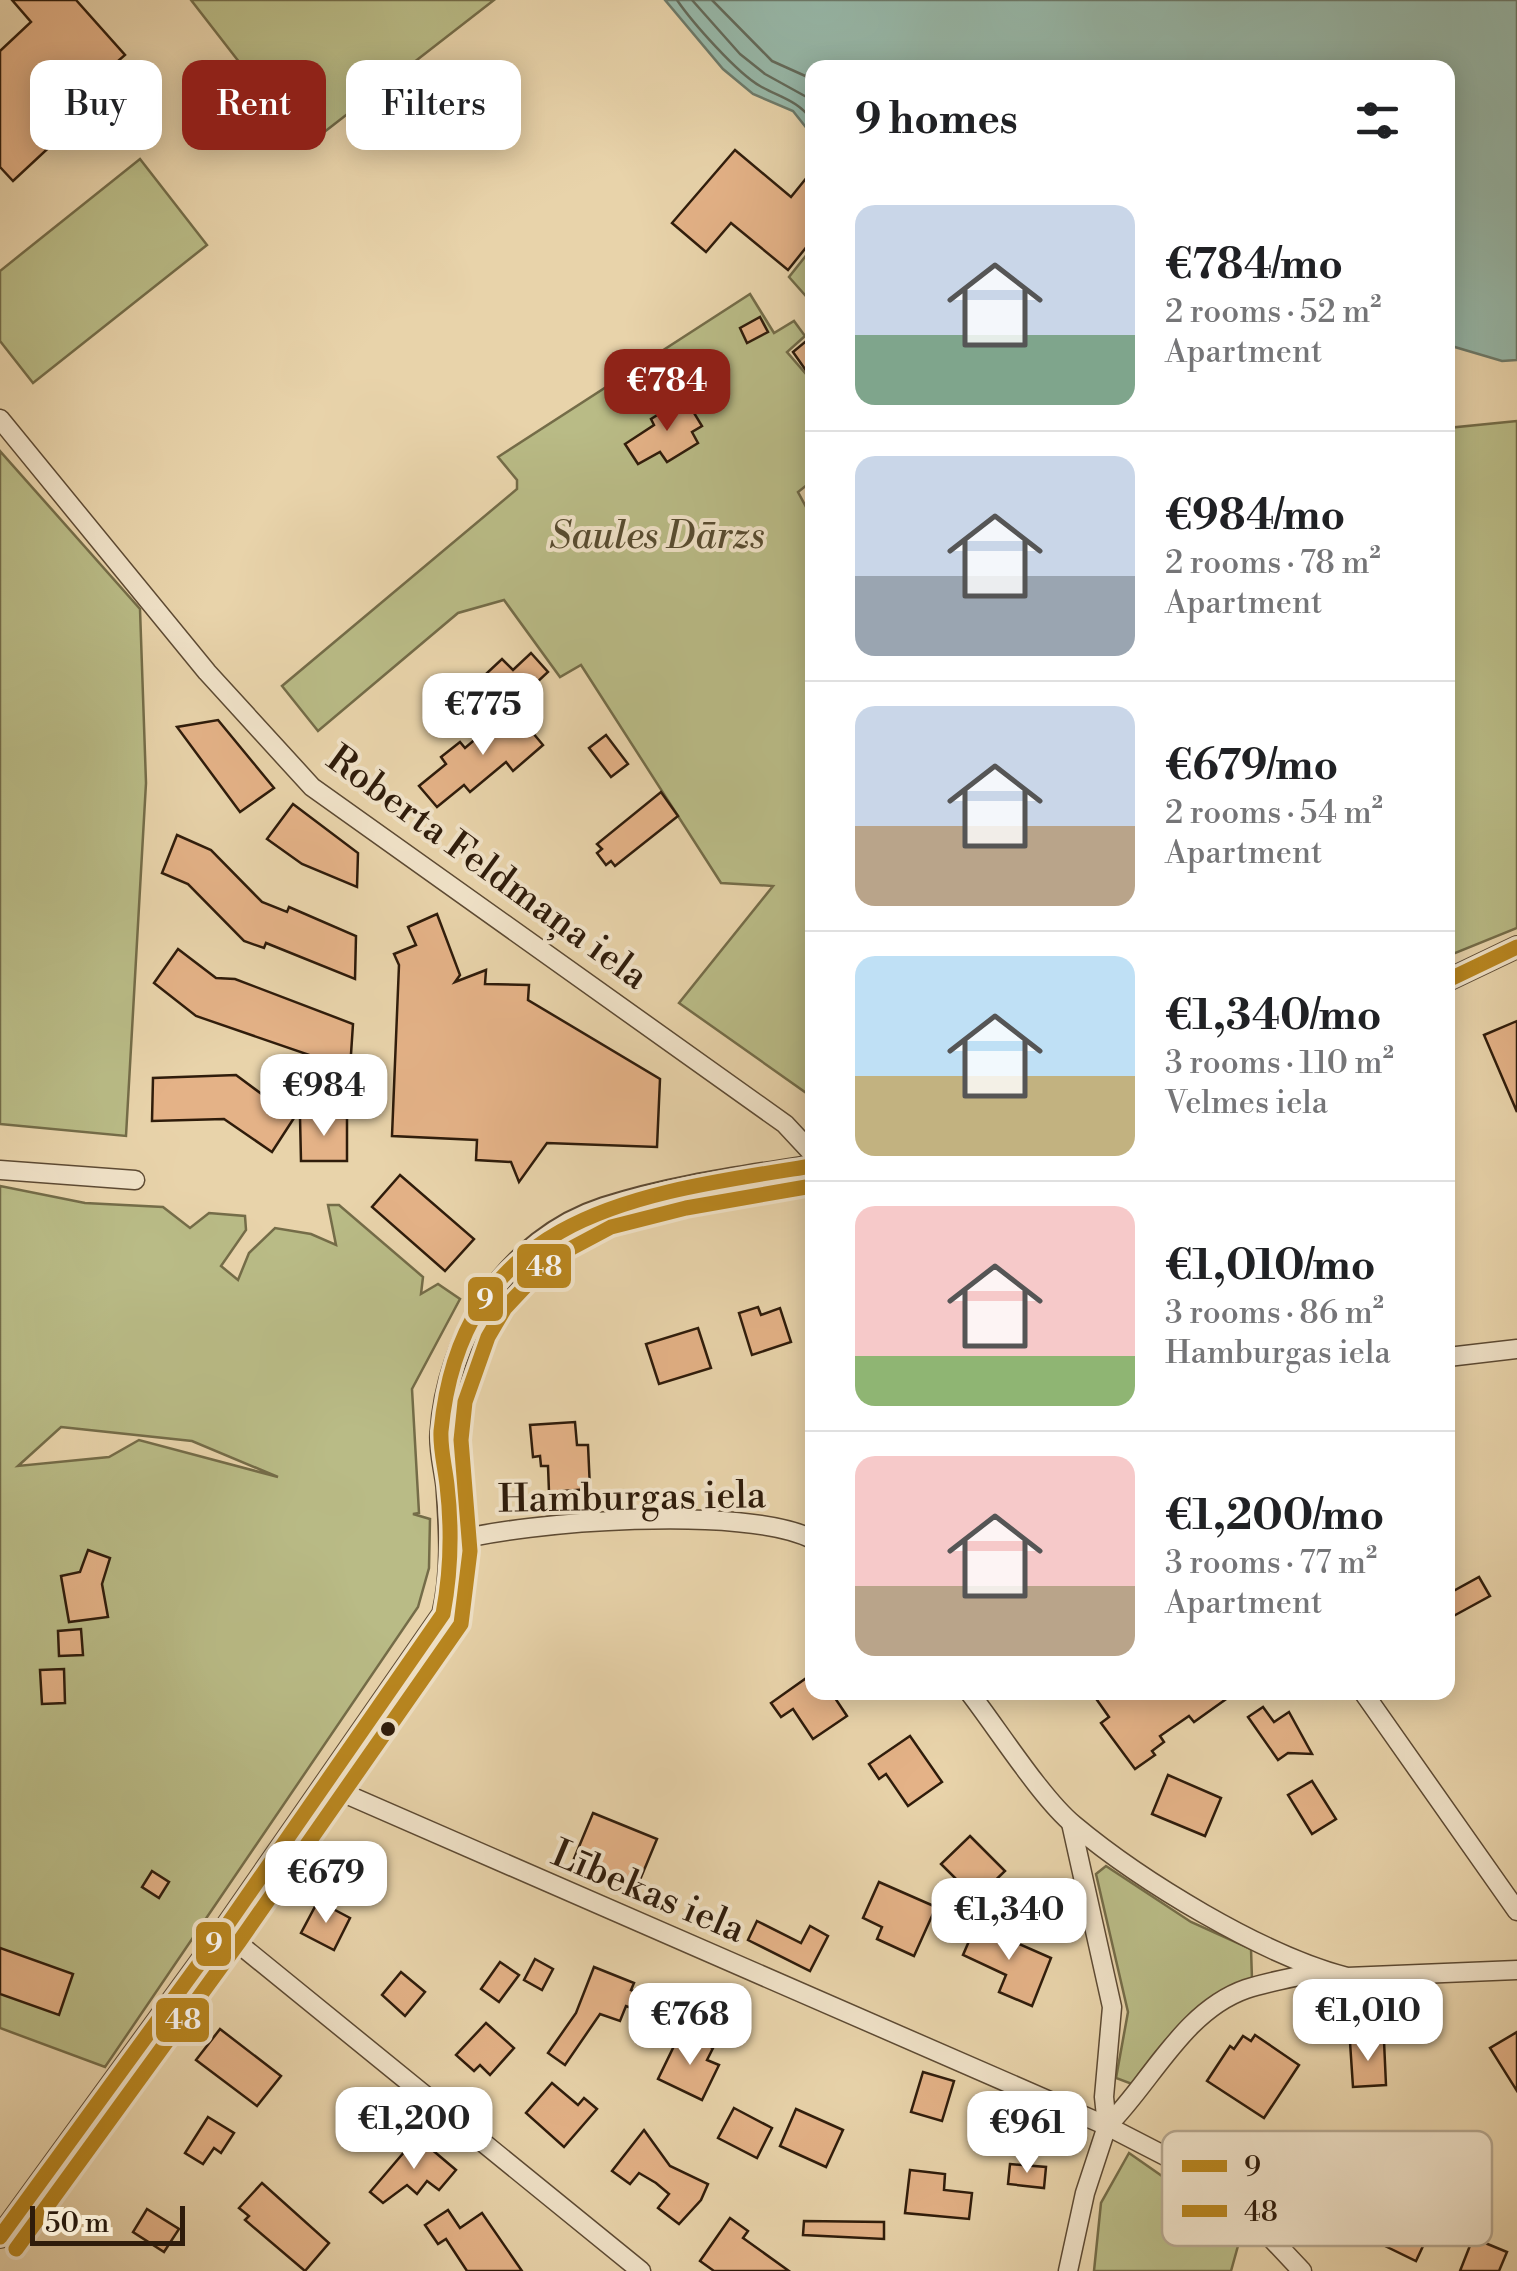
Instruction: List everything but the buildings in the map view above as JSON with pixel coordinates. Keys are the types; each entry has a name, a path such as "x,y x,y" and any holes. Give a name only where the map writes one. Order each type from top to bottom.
{"street":[{"name":"Roberta Feldmaņa iela","path":"0,419 207,672 312,787 785,1124 805,1146"},
{"path":"1455,977 1517,947"},
{"path":"0,2238 223,1931 443,1614 451,1582 451,1542 440,1439 445,1392 456,1349 476,1311 503,1279 550,1236 601,1209 696,1185 805,1167"},
{"path":"0,1170 135,1180"},
{"path":"1455,1355 1517,1349"},
{"name":"Hamburgas iela","path":"451,1542 488,1532 714,1521 790,1528 805,1536"},
{"path":"975,1700 1071,1823 1196,1909 1322,1971 1347,1977 1517,1970"},
{"path":"1370,1700 1517,1911"},
{"name":"Lībekas iela","path":"324,1785 1107,2126 1162,2154"},
{"path":"1068,2271 1085,2193 1107,2126 1104,2097 1112,2008 1071,1823"},
{"path":"223,1931 535,2189 642,2271"},
{"path":"1107,2126 1134,2100 1167,2052 1210,2009 1244,1990 1322,1971"},
{"name":"Lībekas iela","path":"1278,2246 1302,2271"}],"green space":[{"path":"191,0 494,0 417,60 346,60 346,115 326,131 326,60 238,60"},
{"path":"140,159 207,245 33,383 0,341 0,271"},
{"path":"805,257 805,295 789,277"},
{"name":"Saules Dārzs","path":"750,294 774,333 794,321 805,336 787,352 805,373 805,486 798,492 805,505 805,1092 679,1003 773,886 721,883 581,665 560,677 504,600 458,613 318,731 282,686 517,489 517,480 498,457"},
{"path":"1517,421 1517,928 1455,953 1455,427"},
{"path":"0,451 140,609 146,783 126,1136 0,1124"},
{"path":"0,1186 85,1203 163,1207 190,1228 209,1213 245,1216 246,1230 221,1266 238,1280 249,1253 275,1228 311,1234 336,1245 328,1205 339,1205 423,1277 421,1294 438,1284 460,1299 412,1389 419,1513 413,1514 430,1519 429,1568 418,1607 105,2067 0,2028","holes":["61,1427 192,1441 278,1477 139,1440 109,1457 18,1466"]},
{"path":"1106,1866 1191,1922 1251,1949 1252,1979 1215,1998 1184,2022 1132,2084 1116,2078 1128,2012 1096,1874"},
{"path":"1129,2153 1162,2176 1162,2246 1238,2246 1231,2271 1094,2271 1101,2203"}],"water":[{"path":"665,0 1517,0 1517,360 1502,361 1455,347 1455,60 805,60 805,126 793,111 753,94 723,69"}],"transit line":[{"name":"9","path":"1455,977 1517,947"},
{"name":"9","path":"0,2237 223,1931 443,1614 450,1534 441,1431 456,1358 483,1302 521,1259 568,1227 623,1205 683,1189 805,1167"},
{"name":"48","path":"16,2249 239,1942 461,1624 470,1551 461,1440 465,1402 488,1337 505,1308 551,1259 611,1227 686,1208 805,1187"}]}
